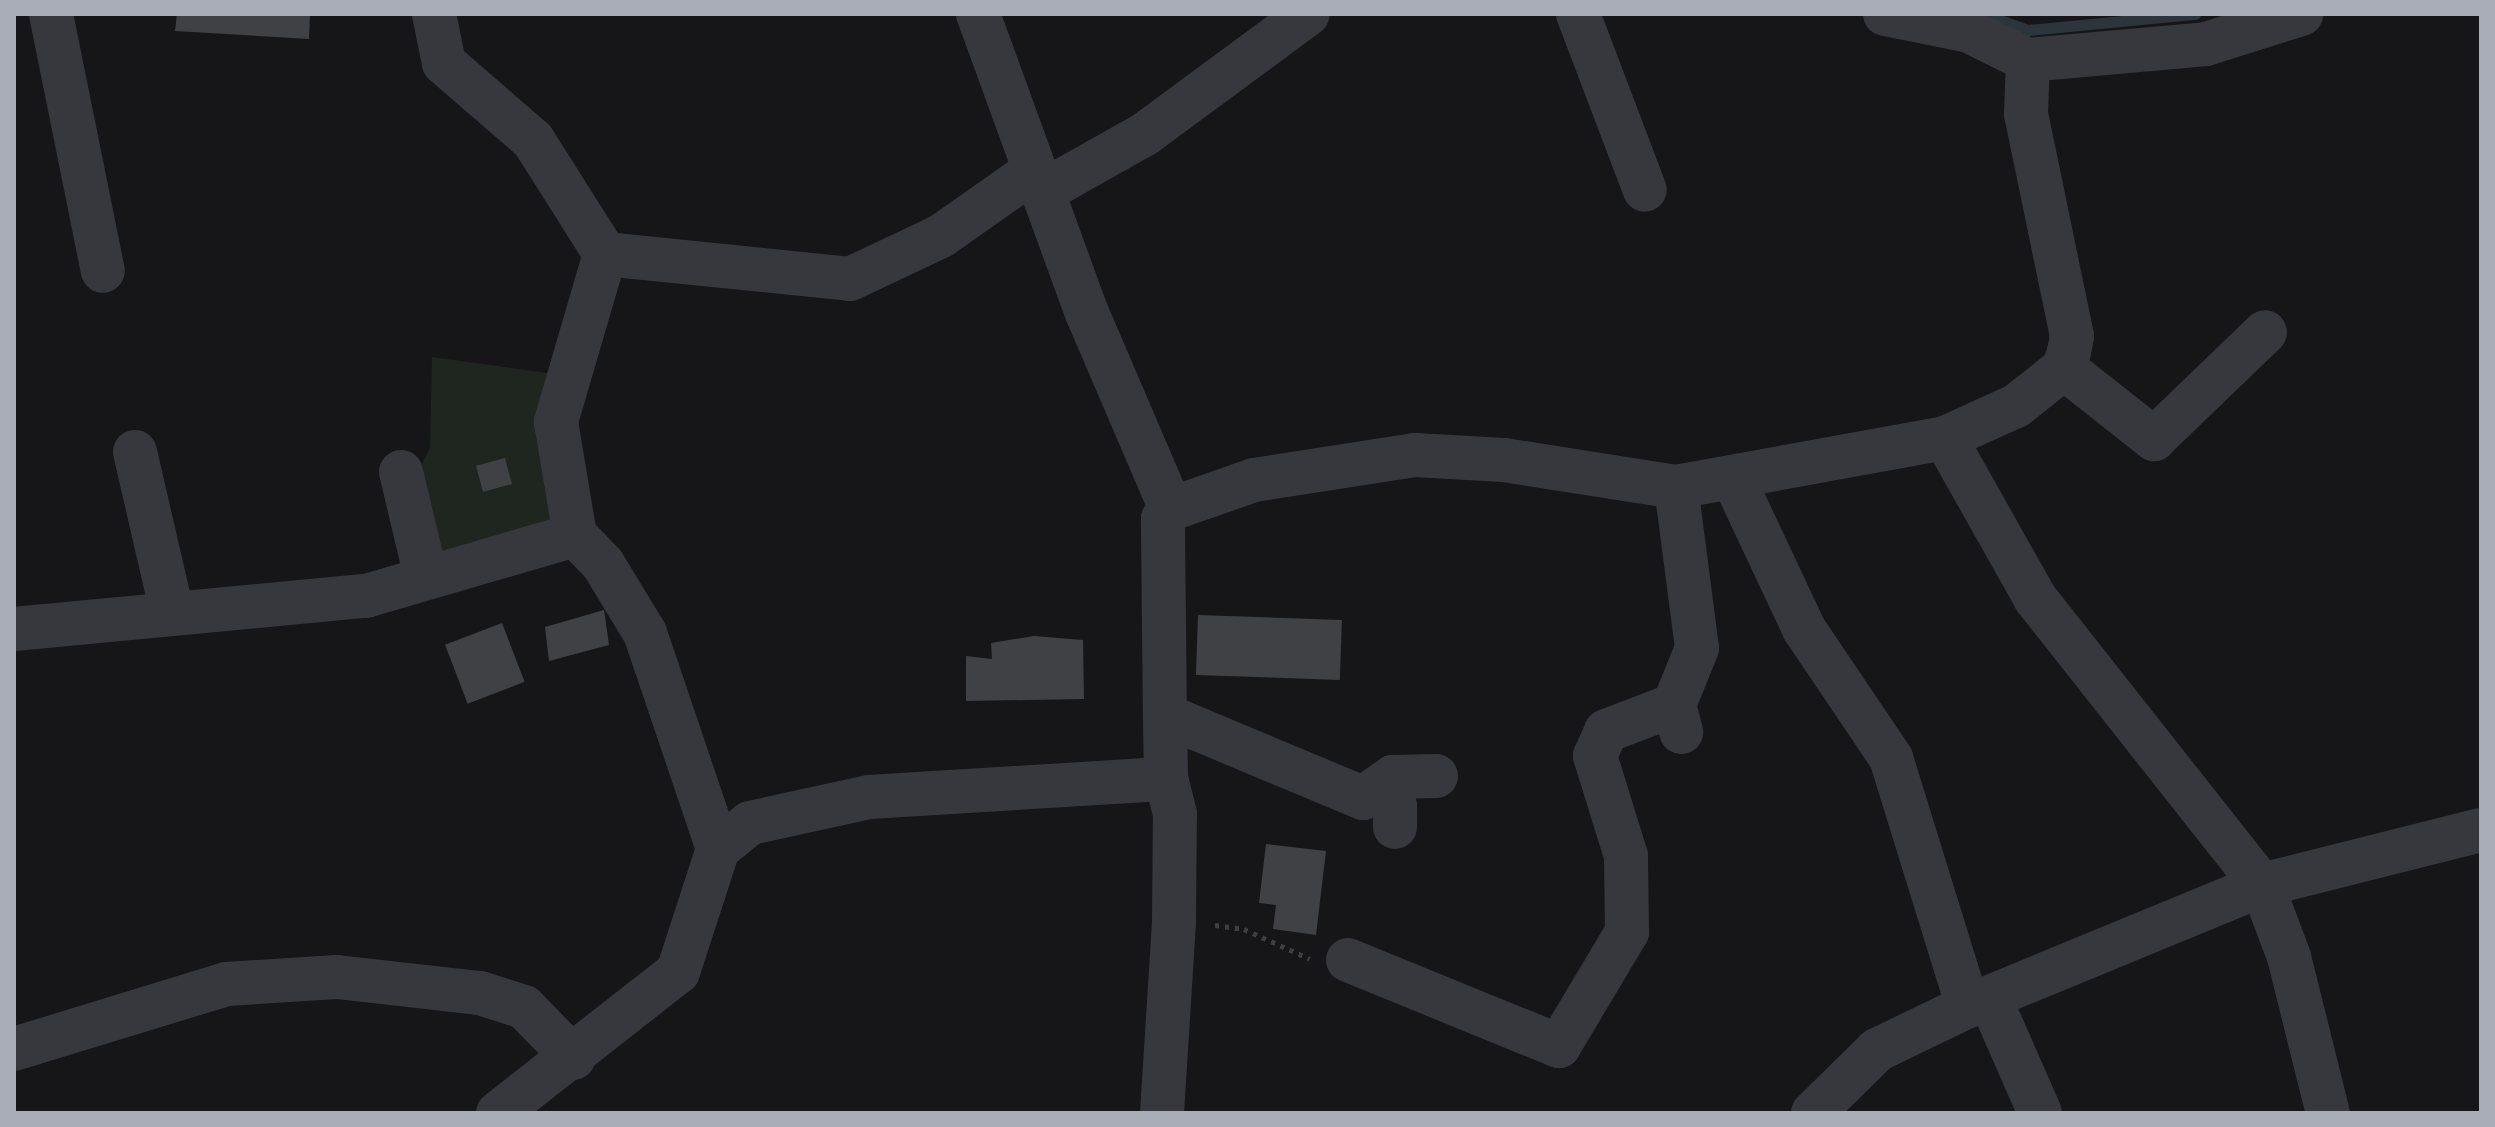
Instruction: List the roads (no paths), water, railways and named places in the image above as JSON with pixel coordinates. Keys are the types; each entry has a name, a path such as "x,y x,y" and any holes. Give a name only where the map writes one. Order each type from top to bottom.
{"street":[{"path":"51,14 103,271"},
{"path":"434,14 444,63 533,140 605,254 556,422 575,535 603,564 645,633 718,849"},
{"path":"978,14 1039,181 1171,509"},
{"path":"605,254 850,279 941,236 1039,181 1145,134 1308,14"},
{"path":"1578,14 1645,190"},
{"path":"1885,14 1969,31 2028,60 2206,44 2301,14"},
{"path":"1162,1113 1174,920 1175,814 1166,779 1163,519 1171,509 1254,480 1415,455 1504,460 1676,487 1734,480 1945,438 2016,406 2064,368 2072,336 2026,114 2028,60"},
{"path":"2064,368 2154,439 2265,332"},
{"path":"1945,438 2035,598 2262,885 2289,957 2328,1113"},
{"path":"135,452 172,612"},
{"path":"401,472 426,577"},
{"path":"1734,480 1804,629 1891,758 1979,1002 2040,1113"},
{"path":"1332,961 1559,1046 1627,932 1626,856 1595,756 1606,731 1677,719 1697,648 1676,487"},
{"path":"14,629 366,596 575,535"},
{"path":"1165,722 1181,722 1386,807 1393,777 1436,776"},
{"path":"498,1113 574,1058 678,972 718,849 750,823 869,797 1166,779"},
{"path":"1813,1113 1877,1050 1979,1002 2262,885 2481,830"},
{"path":"14,1049 226,984 337,977 480,993 524,1007 574,1058"}],"waterway":[{"path":"1983,14 2028,30 2195,14"}]}
